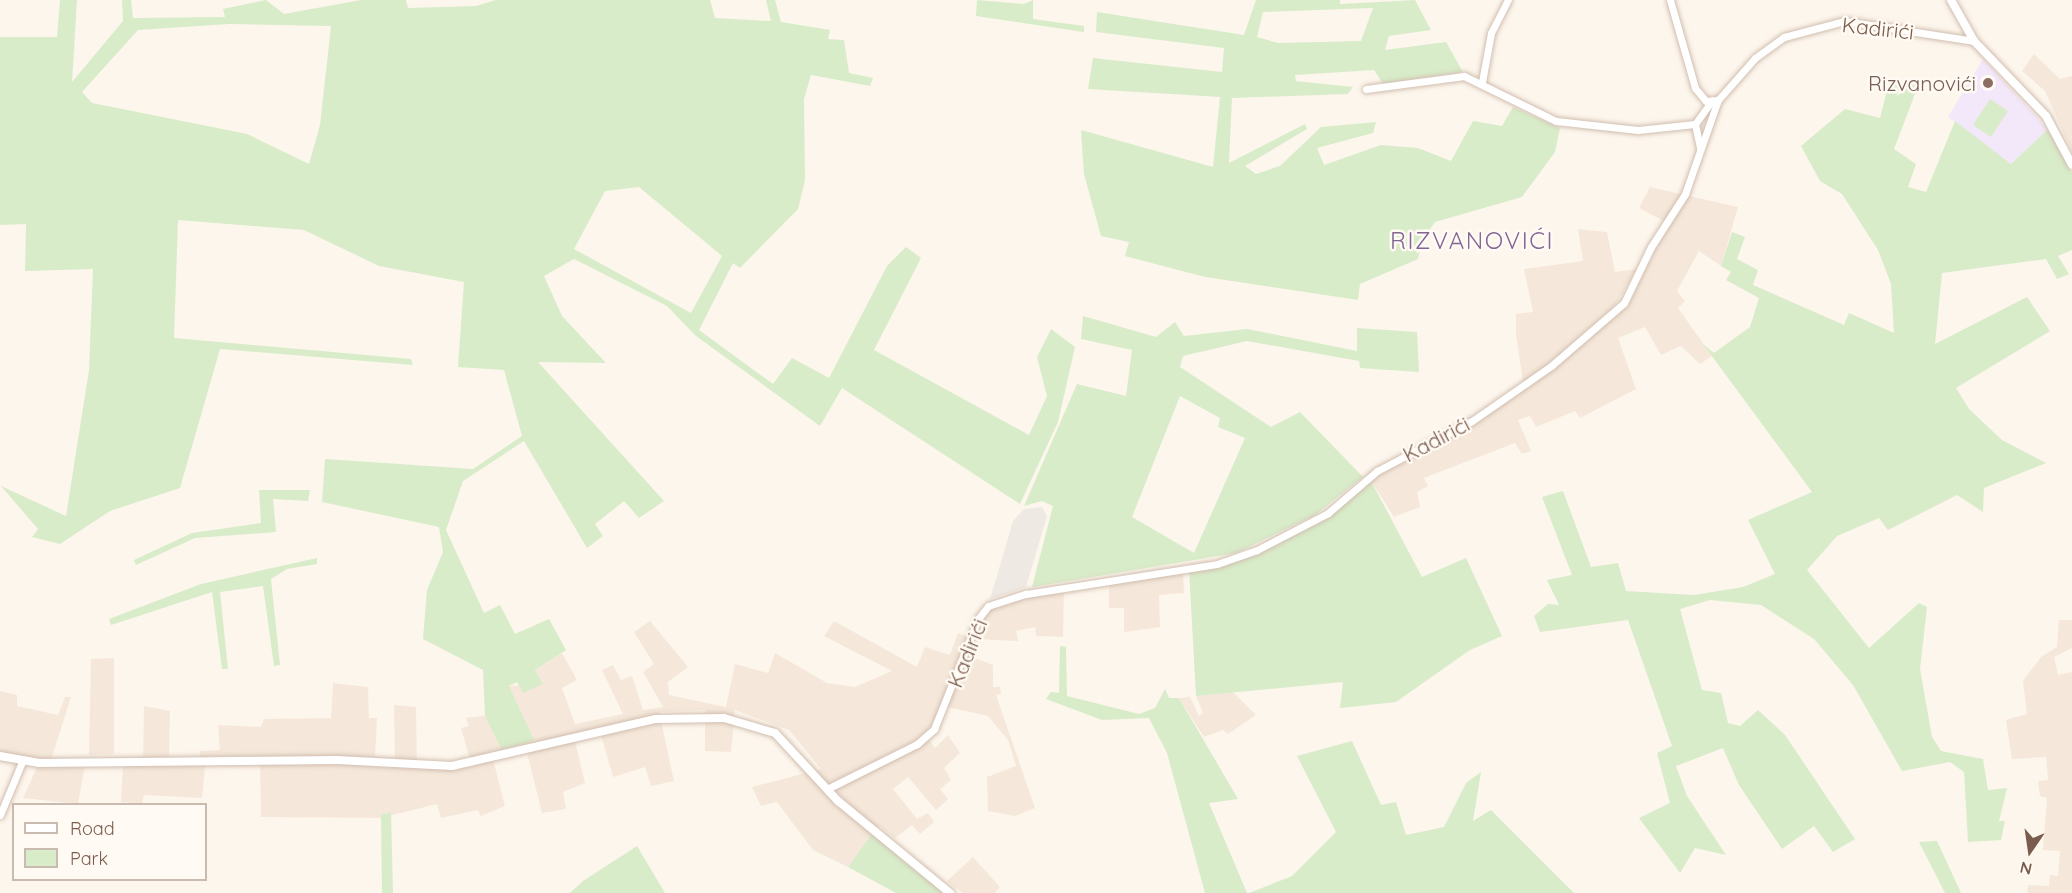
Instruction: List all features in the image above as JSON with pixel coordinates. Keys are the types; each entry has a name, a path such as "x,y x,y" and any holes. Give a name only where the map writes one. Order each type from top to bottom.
{"street":[{"path":"1482,81 1491,33 1508,0"},
{"path":"1366,89 1454,75 1482,81 1556,121 1638,130 1695,124 1715,101 1695,88 1670,0"},
{"path":"1951,0 1974,41 2040,107 2072,165"},
{"name":"Kadirići","path":"827,789 917,744 934,729 978,619 988,606 1026,594 1217,564 1257,550 1328,513 1377,471 1507,399 1624,303 1651,247 1685,194 1715,101 1767,48 1814,26 1856,22 1974,41"},
{"path":"1695,124 1700,153"},
{"path":"0,756 22,762 337,759 452,766 643,722 702,717 750,722 775,733 827,789 950,893"},
{"path":"0,815 22,762"}],"shaded area":[{"path":"2034,54 2060,79 2072,76 2072,152 2045,91 2022,71"},
{"path":"1983,59 2048,129 2011,164 1948,117"},
{"path":"1650,187 1738,207 1721,266 1699,251 1677,291 1685,301 1678,308 1712,356 1700,364 1681,346 1661,355 1645,327 1618,338 1636,389 1580,418 1575,411 1536,427 1530,416 1518,420 1531,451 1522,454 1515,443 1424,478 1428,486 1417,492 1420,507 1394,517 1370,479 1469,427 1535,383 1523,383 1516,333 1516,314 1533,312 1524,269 1583,261 1578,229 1607,232 1615,272 1637,269 1616,304 1555,359 1559,364 1631,298 1669,224 1639,208"},
{"path":"1042,507 1047,516 1026,587 990,599 1013,521 1024,509"},
{"path":"1183,570 1184,593 1159,595 1160,627 1124,632 1124,608 1109,608 1109,583"},
{"path":"1064,590 1063,637 1036,636 1035,627 1016,631 1018,641 974,639 980,620 995,603"},
{"path":"2059,620 2072,620 2072,648 2054,657 2058,675 2072,672 2072,893 2027,893 2028,885 2049,886 2050,875 2058,876 2060,851 2043,850 2047,798 2040,796 2038,781 2048,780 2046,757 2012,759 2006,720 2027,714 2023,681 2041,657 2057,647"},
{"path":"650,621 688,667 668,682 669,695 726,707 735,664 768,673 775,653 827,683 855,687 892,671 824,636 834,621 917,667 925,647 950,655 958,633 968,637 964,654 993,665 993,687 1000,687 1001,694 996,695 1035,808 1015,816 988,811 987,777 1016,766 1008,740 988,716 943,706 928,739 935,748 948,735 960,753 944,768 951,780 940,789 948,799 936,810 908,777 893,789 917,819 928,813 934,822 920,834 912,825 895,838 879,826 848,867 813,850 777,802 761,806 752,787 821,769 789,730 735,710 731,752 705,751 705,710 659,712 674,781 651,786 645,767 613,777 601,735 575,741 585,783 563,792 566,809 542,813 525,745 492,755 505,806 481,816 478,810 441,818 437,804 381,818 261,817 260,756 206,756 202,798 144,795 142,803 121,802 123,764 143,763 144,706 170,711 169,757 200,758 200,751 220,750 218,725 261,727 264,719 331,718 333,683 368,687 369,718 377,718 375,757 395,758 394,705 416,707 417,766 437,769 472,767 461,728 469,726 466,718 489,715 533,740 509,686 542,684 535,670 562,653 577,680 562,688 575,724 623,714 602,670 613,665 621,680 632,676 643,710 663,707 643,672 654,664 634,632"},
{"path":"114,658 114,754 89,755 91,659"},
{"path":"0,691 17,695 17,706 58,715 65,697 71,697 50,763 85,764 78,803 23,798 38,765 0,757"},
{"path":"1233,692 1256,715 1228,734 1223,730 1204,737 1179,698 1190,697 1199,716 1203,713 1196,696"},
{"path":"973,857 1000,887 995,893 963,893 947,881"}],"green space":[{"path":"60,0 77,0 72,82 123,21 122,0 131,0 133,18 225,17 223,9 266,0 284,14 361,0 406,0 408,8 476,6 496,0 710,0 715,18 771,21 766,0 775,0 781,22 830,30 828,39 844,40 849,73 873,78 870,86 811,75 804,99 805,180 798,209 740,268 733,263 699,330 773,384 792,358 829,378 887,266 906,247 921,258 874,350 1029,435 1047,396 1037,357 1051,329 1075,347 1058,422 1020,504 842,388 820,426 696,336 667,306 574,259 544,276 562,316 606,363 538,362 664,501 639,518 624,501 595,524 603,536 587,548 524,441 463,481 446,530 484,613 500,605 515,634 549,619 566,650 535,670 543,684 523,693 517,682 509,686 534,740 502,750 485,716 483,670 423,639 427,590 443,552 439,527 322,502 325,459 473,469 522,436 504,370 458,367 464,282 379,266 304,230 178,220 174,338 411,359 413,365 220,349 180,488 110,511 60,544 32,537 38,529 1,486 66,516 89,370 93,269 25,271 26,224 0,225 0,37 57,37","holes":["229,24 331,26 320,125 309,164 247,134 92,103 82,92 138,30","639,187 722,256 691,313 574,249 605,191"]},
{"path":"977,0 1024,4 1033,0 1033,19 1084,26 1084,32 976,16"},
{"path":"1256,0 1340,0 1340,4 1415,0 1431,30 1389,36 1385,50 1446,42 1463,72 1383,84 1374,70 1295,75 1296,81 1353,87 1348,94 1232,98 1229,163 1305,124 1307,129 1245,166 1256,174 1280,166 1321,127 1376,122 1373,133 1317,148 1324,165 1381,145 1418,148 1451,161 1473,121 1502,126 1513,107 1560,128 1555,152 1522,197 1435,222 1421,243 1418,259 1360,284 1358,300 1205,277 1125,256 1129,242 1101,236 1084,174 1081,130 1213,167 1220,97 1088,89 1093,58 1222,72 1224,48 1096,32 1097,12 1244,35","holes":["1373,8 1361,41 1278,43 1257,37 1263,12"]},
{"path":"1890,78 1918,86 1894,149 1916,164 1908,187 1926,192 1955,121 2011,164 2048,129 2072,173 2072,250 2058,256 2069,274 2057,279 2046,259 1942,273 1935,344 2027,297 2050,331 1956,388 1969,409 2002,440 2046,463 1984,488 1983,512 1957,495 1888,530 1879,518 1837,536 1807,570 1869,648 1919,603 1927,607 1920,669 1932,737 1941,751 1983,759 1988,790 2007,788 1999,821 2005,821 2001,840 1968,842 1964,772 1950,762 1902,771 1853,685 1814,639 1761,605 1710,600 1680,609 1702,690 1721,693 1728,723 1740,726 1758,710 1785,735 1855,839 1833,852 1814,826 1782,849 1739,785 1723,748 1676,766 1687,796 1726,855 1695,848 1680,873 1639,818 1670,803 1657,753 1672,746 1628,620 1540,632 1534,616 1548,604 1559,605 1547,580 1572,575 1542,497 1563,491 1591,567 1618,563 1626,591 1694,595 1743,587 1775,574 1748,520 1812,492 1703,344 1714,353 1750,327 1759,298 1726,280 1731,272 1721,266 1732,232 1745,237 1737,259 1758,270 1753,285 1844,325 1849,313 1894,333 1891,284 1878,250 1842,194 1820,181 1801,146 1845,109 1880,118"},
{"path":"1990,99 2008,111 1991,137 1973,125"},
{"path":"1083,316 1156,337 1175,322 1184,336 1247,329 1357,351 1357,328 1417,332 1419,372 1360,368 1359,361 1247,341 1183,356 1180,367 1271,427 1300,412 1363,477 1315,515 1236,553 1032,587 1053,506 1042,501 1024,506 1077,384 1126,396 1132,350 1081,339","holes":["1180,396 1220,418 1218,427 1245,438 1194,553 1132,517"]},
{"path":"1370,479 1422,577 1466,558 1502,636 1470,650 1396,702 1340,708 1343,682 1196,696 1189,569 1219,564 1310,526"},
{"path":"259,490 310,490 308,501 273,499 276,532 195,538 136,565 134,560 192,533 261,523"},
{"path":"317,558 317,564 287,569 271,579 280,665 274,666 263,586 220,592 228,669 222,669 212,592 111,625 109,619 201,584"},
{"path":"1060,646 1066,647 1067,696 1139,714 1155,708 1165,689 1169,698 1179,698 1238,799 1209,803 1247,893 1205,893 1167,753 1149,718 1102,720 1046,699 1051,692 1059,693"},
{"path":"1352,741 1381,805 1396,802 1406,835 1444,827 1466,783 1481,772 1473,821 1491,810 1574,893 1249,893 1292,876 1336,832 1297,756"},
{"path":"391,812 393,893 382,893 381,815"},
{"path":"872,834 947,893 896,893 848,867"},
{"path":"1937,841 1961,893 1945,893 1919,842"},
{"path":"637,846 665,893 570,893 583,881"}],"place":[{"name":"Rizvanovići","path":"1988,83"}],"district":[{"name":"RIZVANOVIĆI","path":"1472,241"}]}
